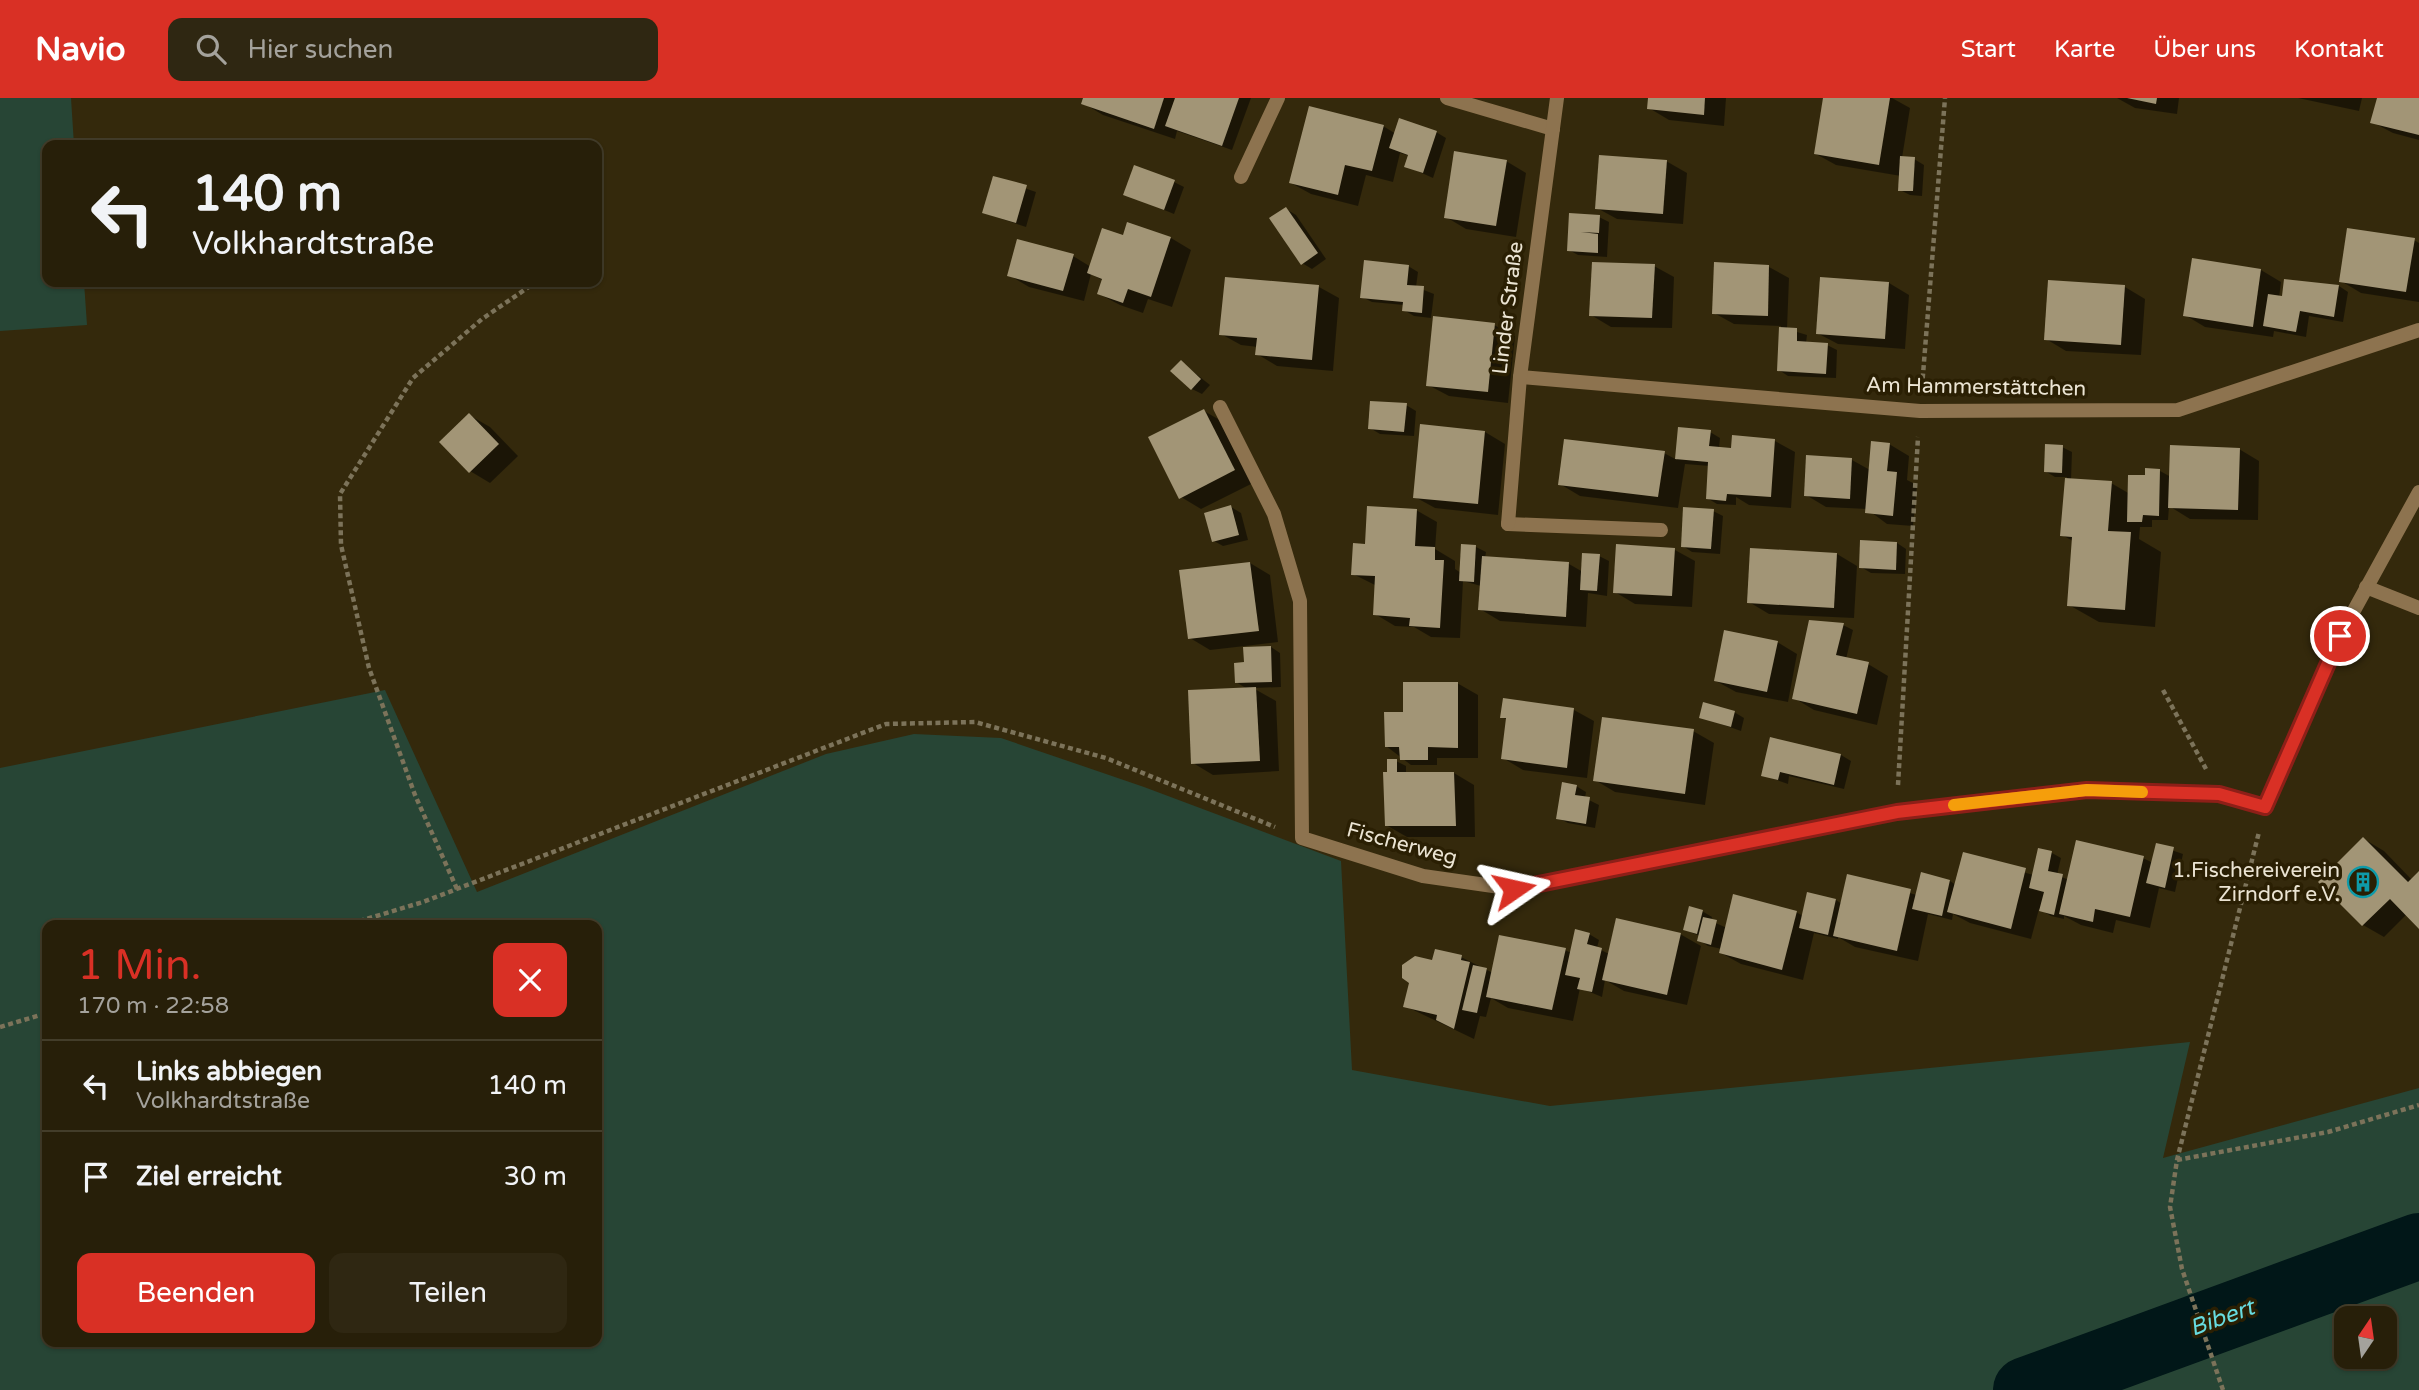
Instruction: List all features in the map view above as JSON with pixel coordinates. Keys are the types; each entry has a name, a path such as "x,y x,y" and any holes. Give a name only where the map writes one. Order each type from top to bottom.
{"street":[{"path":"1241,177 1278,98"},
{"path":"1447,98 1553,129"},
{"name":"Linder Straße","path":"1557,98 1520,377 1508,524 1661,530"},
{"name":"Am Hammerstättchen","path":"1520,377 1920,411 2178,410 2419,330"},
{"path":"1220,407 1274,514 1300,601 1302,838"},
{"path":"2265,807 2315,687 2419,492"},
{"path":"2366,587 2419,608"},
{"name":"Fischerweg","path":"1302,838 1423,876 1514,889 1897,812 2087,790 2219,794 2265,807"}],"path":[{"path":"1897,812 1920,411 1945,98"},
{"path":"457,889 415,795 369,668 341,545 340,494 413,378 482,319 529,287"},
{"path":"2163,690 2219,794"},
{"path":"361,920 457,889 886,724 975,722 1105,758 1302,838"},
{"path":"2223,1390 2182,1269 2171,1207 2177,1160 2265,807"},
{"path":"0,1027 42,1014"},
{"path":"2177,1160 2328,1132 2419,1105"}],"green space":[{"path":"0,98 71,98 74,140 42,140 42,287 84,287 87,325 0,331"},
{"path":"385,690 477,892 826,754 914,734 1001,738 1144,787 1341,861 1352,1070 1550,1106 2190,1042 2163,1158 2419,1088 2419,1390 0,1390 0,768"}],"building":[{"path":"1083,98 1164,98 1154,129 1081,104"},
{"path":"1175,98 1239,98 1222,146 1165,126"},
{"path":"1648,98 1705,98 1704,115 1647,109"},
{"path":"1823,98 1890,98 1879,165 1814,154"},
{"path":"2127,98 2157,98 2156,104"},
{"path":"2377,98 2419,98 2419,135 2370,123"},
{"path":"1309,106 1384,125 1372,171 1345,165 1338,195 1289,183"},
{"path":"1399,118 1437,131 1423,173 1404,167 1408,155 1389,148"},
{"path":"1454,151 1507,160 1496,226 1444,218"},
{"path":"1599,155 1667,160 1663,214 1595,209"},
{"path":"1900,156 1915,157 1913,191 1898,191"},
{"path":"1134,165 1175,180 1164,210 1123,195"},
{"path":"993,176 1027,185 1016,223 982,213"},
{"path":"1286,207 1318,253 1301,265 1269,218"},
{"path":"1569,213 1600,215 1599,233 1581,232 1598,234 1598,253 1567,251"},
{"path":"1127,222 1171,237 1151,297 1128,289 1123,303 1097,294 1102,279 1087,273 1102,228 1123,235"},
{"path":"2347,228 2415,238 2406,292 2339,282"},
{"path":"1017,239 1074,254 1063,291 1007,276"},
{"path":"2192,258 2261,269 2253,327 2183,316"},
{"path":"1364,260 1409,265 1407,285 1424,286 1422,313 1402,311 1403,302 1360,298"},
{"path":"1592,262 1655,264 1652,318 1589,316"},
{"path":"1714,262 1769,265 1768,316 1712,314"},
{"path":"1225,277 1319,285 1312,360 1255,355 1257,338 1219,335"},
{"path":"1820,277 1889,282 1885,339 1816,334"},
{"path":"2284,279 2339,285 2334,317 2300,311 2296,332 2263,326 2268,294 2282,296"},
{"path":"2048,280 2125,285 2121,345 2044,340"},
{"path":"1433,316 1495,323 1488,392 1426,386"},
{"path":"1779,327 1797,328 1797,341 1828,343 1826,374 1777,371"},
{"path":"1181,360 1201,379 1191,390 1170,371"},
{"path":"1370,401 1407,403 1404,432 1368,429"},
{"path":"1204,409 1235,470 1179,499 1148,437"},
{"path":"469,413 499,444 469,473 439,442"},
{"path":"1420,424 1485,431 1478,504 1413,498"},
{"path":"1678,427 1711,430 1709,446 1731,448 1732,435 1775,439 1771,497 1727,494 1726,501 1706,499 1708,462 1675,459"},
{"path":"1564,439 1665,451 1658,497 1558,485"},
{"path":"1871,441 1890,443 1887,471 1897,472 1893,516 1865,513"},
{"path":"2045,444 2063,445 2062,473 2044,472"},
{"path":"2170,445 2240,448 2238,510 2168,508"},
{"path":"1806,455 1852,458 1850,499 1804,496"},
{"path":"2145,468 2160,469 2159,516 2143,515 2142,522 2127,522 2128,475 2145,475"},
{"path":"2065,478 2112,481 2108,531 2131,532 2125,610 2067,606 2072,537 2060,536"},
{"path":"1231,505 1239,535 1212,542 1204,513"},
{"path":"1367,506 1417,509 1415,546 1435,547 1435,560 1444,560 1440,628 1409,626 1410,618 1373,615 1375,576 1351,575 1353,543 1365,544"},
{"path":"1683,507 1714,509 1711,549 1681,547"},
{"path":"1860,540 1897,542 1896,570 1859,568"},
{"path":"1461,544 1476,545 1474,582 1459,581"},
{"path":"1616,544 1675,548 1672,596 1613,593"},
{"path":"1750,548 1837,553 1834,608 1747,603"},
{"path":"1582,553 1600,554 1597,591 1580,590"},
{"path":"1482,556 1569,562 1566,617 1478,610"},
{"path":"1250,562 1259,631 1188,639 1179,570"},
{"path":"1809,620 1844,623 1836,655 1869,662 1857,714 1792,699"},
{"path":"1724,630 1778,641 1767,692 1714,681"},
{"path":"1271,646 1272,682 1235,683 1234,663 1244,662 1243,647"},
{"path":"1403,682 1458,682 1458,748 1428,747 1428,760 1400,760 1399,747 1385,747 1384,712 1403,712"},
{"path":"1256,687 1260,761 1191,764 1188,690"},
{"path":"1503,698 1574,708 1567,768 1501,759 1506,718 1500,718"},
{"path":"1703,702 1735,711 1731,727 1699,718"},
{"path":"1602,717 1694,729 1685,794 1593,781"},
{"path":"1770,737 1841,754 1834,785 1780,772 1778,780 1761,776"},
{"path":"1387,759 1397,759 1397,772 1454,772 1456,826 1385,826 1383,772 1387,772"},
{"path":"1562,782 1577,785 1575,795 1590,797 1586,824 1556,819"},
{"name":"1.Fischereiverein Zirndorf e.V.","path":"2363,837 2408,882 2419,871 2419,929 2390,899 2362,926 2318,882"},
{"path":"2076,840 2144,856 2130,917 2095,909 2093,922 2059,914"},
{"path":"2156,843 2174,847 2165,888 2146,883"},
{"path":"2038,848 2052,851 2048,871 2063,874 2054,915 2039,911 2044,892 2029,888"},
{"path":"1963,852 2026,868 2011,929 1947,912"},
{"path":"1921,872 1950,880 1942,916 1912,909"},
{"path":"1847,874 1911,889 1897,951 1833,936"},
{"path":"1807,892 1836,899 1828,935 1799,928"},
{"path":"1733,894 1797,911 1782,970 1719,953"},
{"path":"1689,906 1703,910 1697,934 1683,930"},
{"path":"1703,917 1717,920 1711,945 1697,941"},
{"path":"1616,918 1681,933 1667,995 1602,980"},
{"path":"1575,929 1590,933 1587,944 1602,948 1592,992 1577,989 1580,978 1565,975"},
{"path":"1499,935 1566,948 1552,1010 1486,997"},
{"path":"1435,949 1462,955 1461,960 1470,962 1454,1029 1436,1020 1437,1015 1403,1007 1409,983 1402,978 1402,965 1415,956 1432,960"},
{"path":"1473,965 1487,968 1477,1013 1462,1010"}],"waterway":[{"name":"Bibert","path":"2026,1390 2419,1246"}],"slow traffic":[{"path":"1954,805 2087,790 2142,792"}],"place":[{"name":"1.Fischereiverein Zirndorf e.V.","path":"2363,882"}],"route":[{"path":"1514,889 1897,812 2087,790 2219,794 2265,807 2315,687 2340,636"}]}
